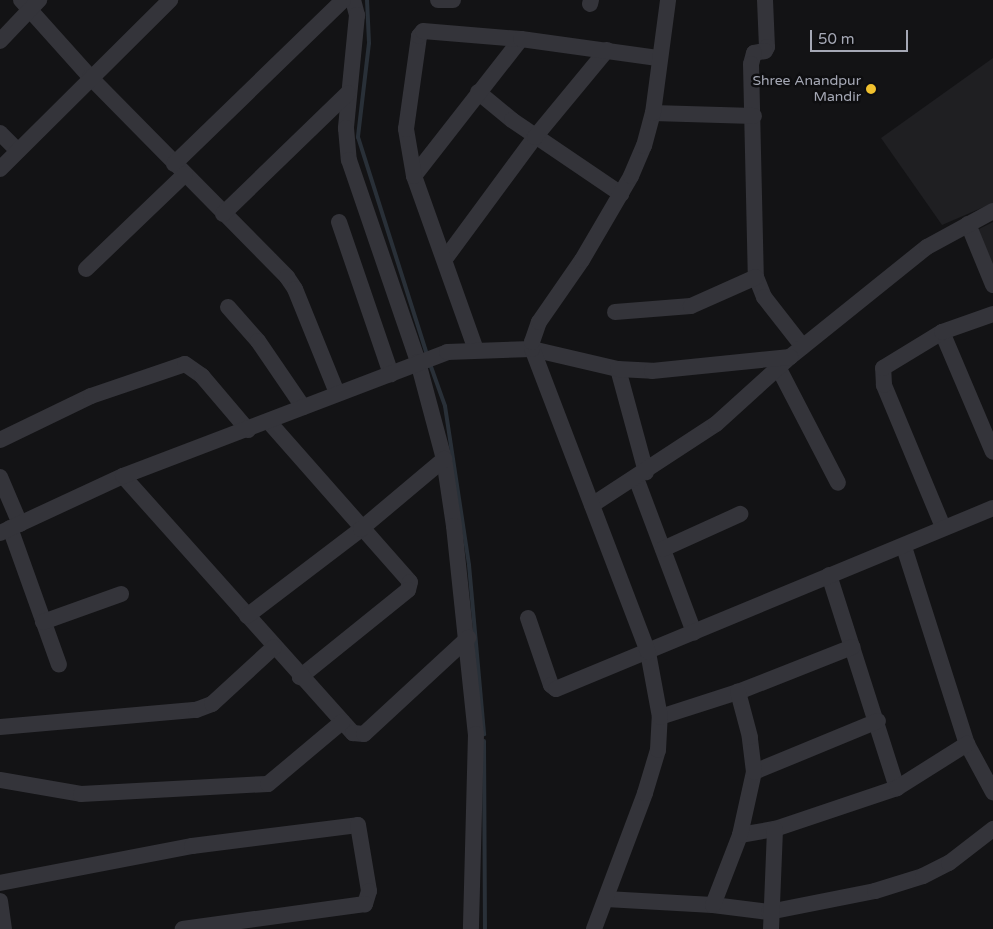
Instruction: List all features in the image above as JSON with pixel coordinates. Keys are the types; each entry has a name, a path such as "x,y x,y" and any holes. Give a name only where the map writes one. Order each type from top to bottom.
{"street":[{"path":"0,170 90,77 170,0"},
{"path":"86,270 179,169 343,0"},
{"path":"352,0 357,15 346,128 354,178 422,361 444,459 468,638 476,734 471,929"},
{"path":"438,0 453,0"},
{"path":"594,929 658,750 660,717 648,652 532,350 539,322 582,260 621,194 644,146 653,113 658,58 668,0"},
{"path":"765,0 767,47 752,57 756,277 764,297 804,347"},
{"path":"0,41 29,3 90,77 295,289 337,393"},
{"path":"476,350 414,176 406,129 418,36 423,31 521,38 658,58"},
{"path":"414,176 521,38"},
{"path":"445,259 536,137 607,50"},
{"path":"478,92 536,137 621,194"},
{"path":"223,214 348,93"},
{"path":"653,113 754,116"},
{"path":"0,133 18,151"},
{"path":"592,505 641,475 716,424 784,363 910,260 968,224 993,211"},
{"path":"339,222 391,374"},
{"path":"968,224 993,285"},
{"path":"615,312 691,306 756,277"},
{"path":"228,306 258,341 302,407"},
{"path":"943,527 882,372 883,368 942,332 993,314"},
{"path":"942,332 993,452"},
{"path":"10,528 123,476 248,430 337,393 447,352 532,350 618,369 669,370 784,363"},
{"path":"784,363 838,483"},
{"path":"0,440 90,396 185,364 202,376 248,430"},
{"path":"618,369 641,475 663,549 694,632"},
{"path":"268,422 361,529 408,578 410,587 300,676"},
{"path":"247,616 361,529 444,459"},
{"path":"123,476 274,647 353,733 364,734 468,638"},
{"path":"0,477 10,528 58,665"},
{"path":"528,618 550,685 555,689 648,652 829,575 904,547 943,527 993,508"},
{"path":"663,549 740,514"},
{"path":"904,547 967,744 988,772 993,792"},
{"path":"829,575 878,722 897,788"},
{"path":"43,622 121,594"},
{"path":"0,727 196,710 212,704 274,647"},
{"path":"660,717 738,692 852,647"},
{"path":"713,905 740,835 754,772 750,737 738,692"},
{"path":"0,780 81,794 268,784 342,722"},
{"path":"754,772 878,722"},
{"path":"740,835 775,829 897,788 967,744"},
{"path":"0,883 192,846 358,825 369,891 365,904 183,929"},
{"path":"771,929 769,912 775,829"},
{"path":"606,899 713,905 769,912 875,891 924,876 949,863 993,829"},
{"path":"0,901 4,929"}],"shaded area":[{"path":"993,58 993,203 942,225 881,138"},
{"path":"993,222 993,264 977,230"}],"waterway":[{"path":"367,0 369,43 358,137 427,355"},
{"path":"430,364 445,406 469,565 484,734"},
{"path":"484,741 485,929"}],"place":[{"name":"Shree Anandpur Mandir","path":"871,89"}]}
